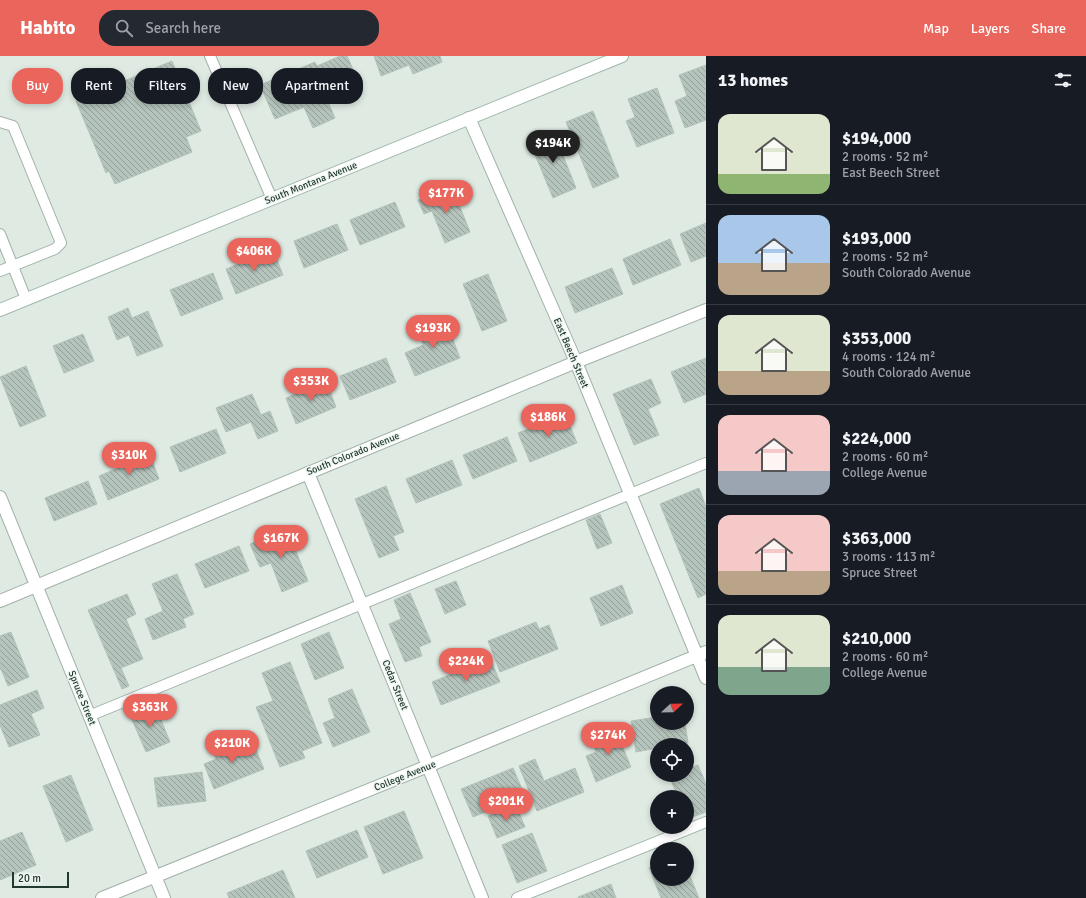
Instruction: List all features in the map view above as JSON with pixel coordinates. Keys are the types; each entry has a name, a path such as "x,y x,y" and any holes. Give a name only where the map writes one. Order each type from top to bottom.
{"street":[{"name":"South Montana Avenue","path":"0,310 622,56"},
{"name":"East Beech Street","path":"469,118 576,362 630,494 701,654 706,678"},
{"name":"South Colorado Avenue","path":"0,601 576,362 706,310"},
{"name":"Cedar Street","path":"308,473 482,898"},
{"name":"Spruce Street","path":"0,497 164,898"},
{"name":"College Avenue","path":"102,898 701,654"}],"lane":[{"path":"210,56 272,199"},
{"path":"0,122 13,126 61,243 55,249 0,271"},
{"path":"0,234 26,300"},
{"path":"89,716 706,463"},
{"path":"517,898 706,822"}],"building":[{"path":"340,56 347,56 352,68 301,68 315,62 317,66"},
{"path":"374,56 440,56 442,62 413,74 409,65 381,76"},
{"path":"172,61 175,68 155,68"},
{"path":"706,65 706,120 685,128 675,101 687,96 679,75"},
{"path":"134,77 134,104 190,104 201,131 186,137 192,152 115,184 109,171 106,173 77,104 126,104 126,80"},
{"path":"271,80 271,104 329,104 335,118 313,128 304,107 275,119 263,92 263,84"},
{"path":"657,88 674,133 637,147 626,121 635,117 628,99"},
{"path":"593,111 619,177 593,188 566,122"},
{"path":"553,130 576,188 553,198 529,140"},
{"path":"452,187 470,232 445,243 432,211 424,214 418,200"},
{"path":"395,202 405,227 360,245 350,220"},
{"path":"706,223 706,256 691,262 680,234"},
{"path":"337,224 348,250 304,268 294,241"},
{"path":"670,239 681,265 633,285 623,259"},
{"path":"273,250 283,275 236,294 226,269"},
{"path":"612,268 623,294 575,313 565,287"},
{"path":"213,273 223,299 181,316 170,290"},
{"path":"488,274 507,321 482,331 463,284"},
{"path":"128,308 132,318 148,311 163,346 137,356 129,335 117,340 108,317"},
{"path":"445,319 460,358 415,376 405,353 423,345 417,330"},
{"path":"83,334 94,361 64,373 53,346"},
{"path":"386,358 396,382 350,400 340,376"},
{"path":"706,358 706,394 684,403 671,372"},
{"path":"26,366 46,416 20,427 0,377"},
{"path":"651,379 661,403 648,409 659,435 634,445 613,394"},
{"path":"326,381 336,407 296,424 286,398"},
{"path":"252,394 261,415 270,411 278,431 258,439 251,422 226,432 216,408"},
{"path":"565,414 577,443 530,462 518,433"},
{"path":"216,429 226,453 180,472 170,447"},
{"path":"507,437 517,461 473,479 463,455"},
{"path":"131,453 134,462 150,455 159,479 108,500 99,476 118,468 115,460"},
{"path":"452,460 462,485 416,503 406,479"},
{"path":"88,481 97,504 54,521 45,498"},
{"path":"386,486 404,532 393,536 399,550 379,558 355,499"},
{"path":"699,488 706,507 706,594 698,598 660,504"},
{"path":"600,514 612,543 597,549 586,520"},
{"path":"287,529 308,581 282,592 271,563 260,567 250,544"},
{"path":"239,546 249,571 205,588 195,564"},
{"path":"177,574 194,614 183,619 186,627 153,640 145,619 163,611 152,584"},
{"path":"456,581 466,605 445,614 435,589"},
{"path":"622,585 633,613 601,626 590,598"},
{"path":"410,593 431,642 419,647 422,656 405,662 389,624 401,619 394,600"},
{"path":"127,594 136,614 126,619 143,659 121,668 129,686 122,689 88,610"},
{"path":"536,622 539,629 549,625 558,649 500,672 488,641"},
{"path":"11,632 29,677 8,686 1,669 0,670 0,636"},
{"path":"329,632 344,668 315,680 301,644"},
{"path":"490,658 500,682 441,705 432,682"},
{"path":"290,662 322,743 302,751 305,758 280,767 256,707 273,701 262,673"},
{"path":"352,689 370,732 333,747 323,723 335,718 328,699"},
{"path":"37,690 44,708 31,714 40,735 9,747 0,725 0,705"},
{"path":"155,705 170,742 146,752 130,715"},
{"path":"650,718 650,730 686,730 687,738 650,738 650,749 636,752 631,721"},
{"path":"615,728 631,767 596,782 586,756 596,752 590,738"},
{"path":"231,740 236,753 254,745 264,769 214,789 204,764 216,759 212,747"},
{"path":"535,759 544,781 575,768 584,792 537,811 519,766"},
{"path":"698,765 706,784 706,812 694,816 694,790 675,790 672,782 694,782 694,766"},
{"path":"513,768 525,796 473,817 461,789"},
{"path":"202,772 206,801 158,807 154,778"},
{"path":"71,775 93,830 66,842 43,786"},
{"path":"516,805 525,827 497,838 488,816"},
{"path":"404,811 423,858 383,874 364,827"},
{"path":"357,830 368,857 317,878 306,851"},
{"path":"22,832 36,865 0,880 0,841"},
{"path":"532,833 547,871 517,883 502,845"},
{"path":"283,870 295,898 229,898 227,893"},
{"path":"611,884 616,898 578,898 578,897"},
{"path":"656,886 694,886 699,898 661,898"}]}
